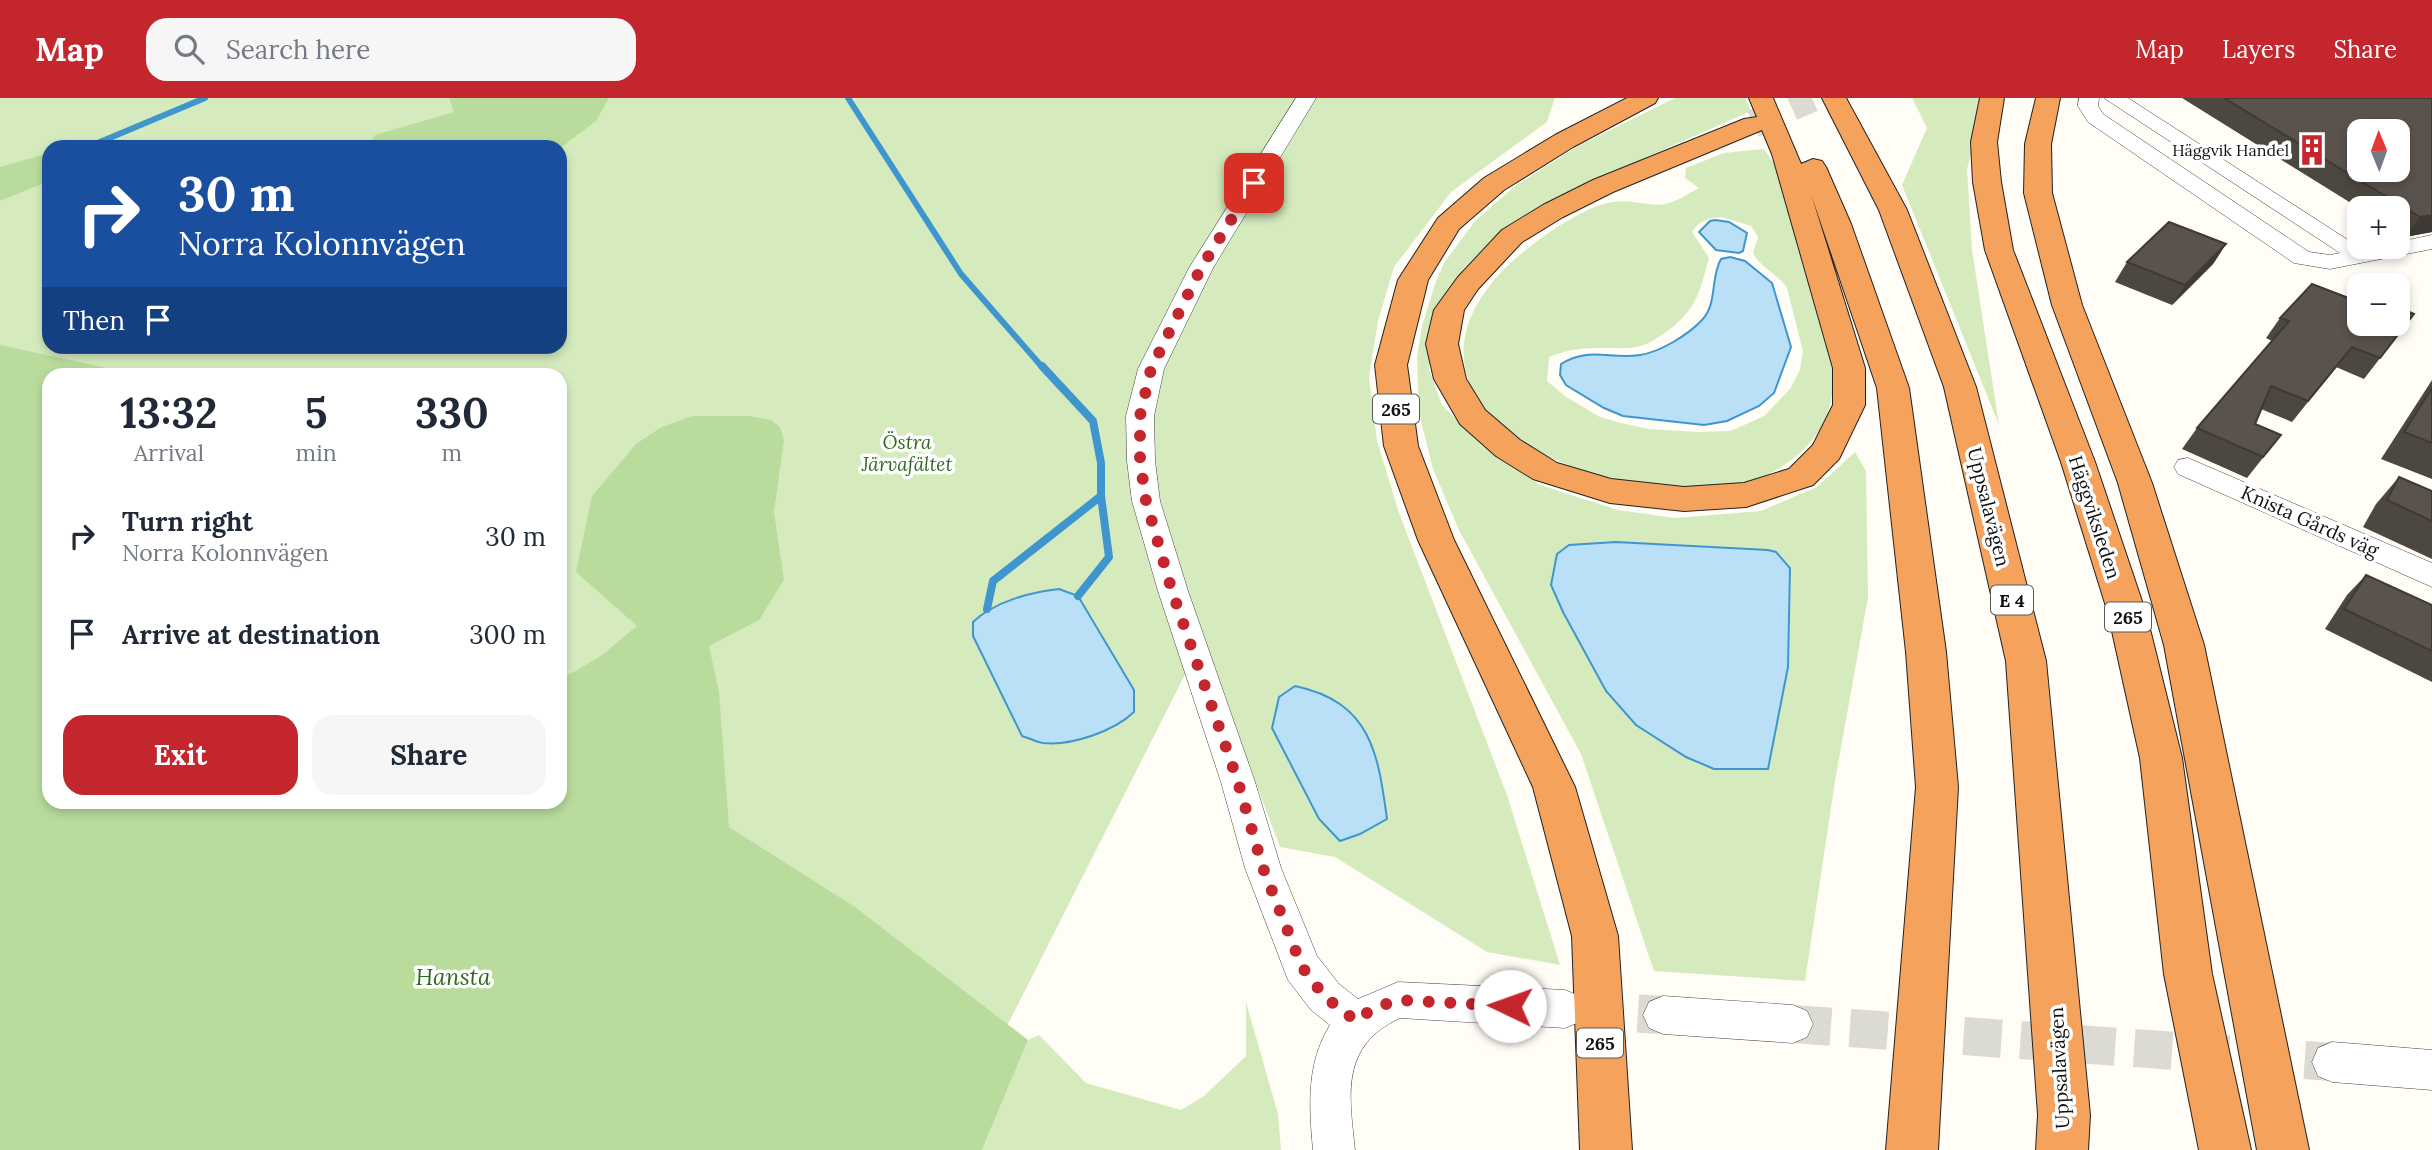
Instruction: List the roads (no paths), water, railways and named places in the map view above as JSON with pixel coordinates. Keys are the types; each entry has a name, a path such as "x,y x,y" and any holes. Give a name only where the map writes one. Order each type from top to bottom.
{"highway":[{"name":"265","path":"1605,1150 1595,936 1592,924 1554,787 1436,540 1401,446 1391,365 1413,280 1448,223 1494,184 1564,141 1646,98"},
{"path":"1782,98 1837,224 1892,388 1926,652 1937,787 1912,1150"},
{"name":"Uppsalavägen","path":"1834,98 1893,210 1960,387 2026,661 2064,1115 2062,1150"},
{"name":"Häggviksleden","path":"1992,98 1984,142 1987,182 1999,250 2078,462 2127,613 2161,758 2188,974 2225,1150"},
{"path":"2048,98 2038,144 2038,192 2067,305 2135,483 2184,645 2283,1150"},
{"path":"1757,111 1785,155 1849,368 1849,405 1828,451 1801,477 1746,495 1684,499 1610,491 1545,471 1508,449 1472,417 1450,379 1442,344 1450,310 1468,283 1513,236 1553,211 1757,111"}],"street":[{"path":"1307,98 1201,268 1151,369 1140,416 1140,461 1146,501 1172,591 1238,782 1263,868 1302,967 1325,997 1356,1021"},
{"path":"2089,98 2088,106 2095,118 2302,258 2330,262 2347,259"},
{"path":"2114,98 2347,247"},
{"path":"2410,246 2432,242"},
{"name":"Knista Gårds väg","path":"2188,467 2432,576"},
{"path":"1334,1150 1330,1112 1331,1064 1342,1040 1356,1021 1374,1008 1398,1000 1565,1009"},
{"path":"1663,1015 1793,1024"},
{"path":"2332,1062 2432,1070"}],"water":[{"path":"1710,221 1729,222 1747,233 1743,251 1739,253 1716,250 1699,232"},
{"path":"1730,257 1745,261 1772,283 1791,347 1774,393 1759,406 1727,421 1704,425 1623,416 1566,385 1560,375 1561,364 1571,359 1591,355 1640,355 1665,347 1689,331 1707,313 1718,266 1721,259"},
{"path":"1616,542 1768,550 1776,552 1790,568 1788,667 1768,769 1714,769 1686,757 1636,725 1606,691 1551,585 1557,554 1569,545"},
{"path":"1059,589 1078,596 1134,690 1134,712 1126,719 1092,736 1067,742 1043,743 1022,736 973,636 973,622 991,609 1013,599"},
{"path":"1295,686 1340,704 1355,718 1374,752 1387,819 1360,834 1340,841 1319,819 1272,728 1279,697"}],"waterway":[{"path":"105,140 205,98"},
{"path":"848,98 961,274 1043,368"},
{"path":"1042,366 1093,421 1101,463 1101,496"},
{"path":"987,609 993,581 1101,496"},
{"path":"1078,596 1109,557 1101,496"}],"tunnel":[{"path":"1753,124 1812,98"},
{"path":"1581,1010 1663,1015"},
{"path":"1793,1024 2332,1062"}],"place":[{"name":"Häggvik Handel","path":"2312,150"}],"park label":[{"name":"Östra Järvafältet","path":"907,453"},
{"name":"Hansta","path":"453,976"}]}
